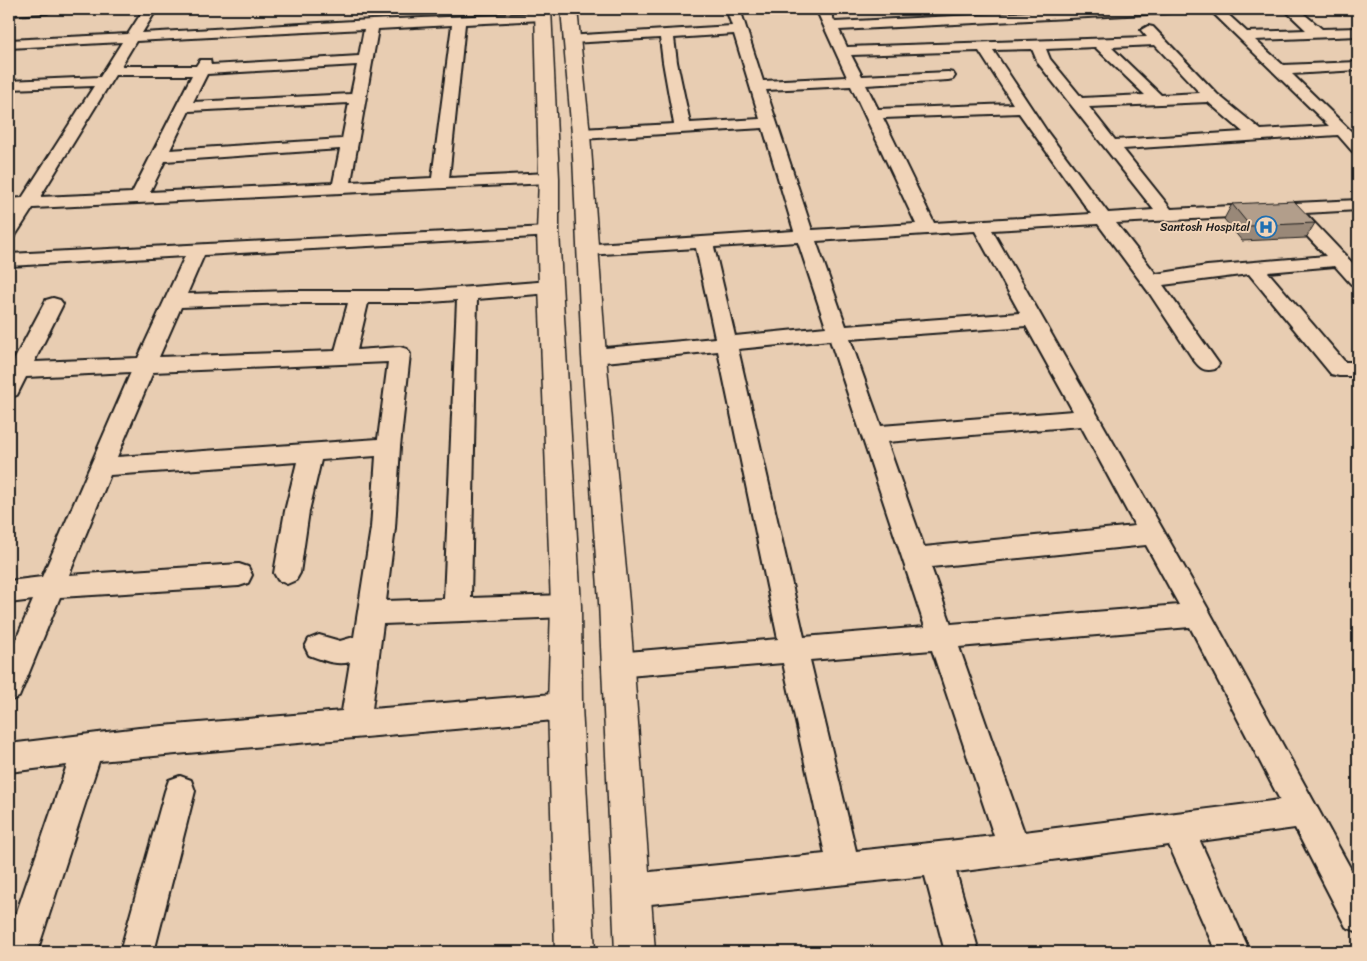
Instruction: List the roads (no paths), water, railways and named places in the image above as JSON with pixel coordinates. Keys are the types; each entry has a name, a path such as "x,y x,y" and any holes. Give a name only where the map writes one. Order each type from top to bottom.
{"street":[{"path":"9,11 47,9"},
{"path":"9,232 17,204 107,76 150,9"},
{"path":"569,9 581,134 594,356 614,602 616,665 636,952"},
{"path":"733,9 805,236 1014,849"},
{"path":"822,9 928,229"},
{"path":"829,26 1166,9"},
{"path":"1215,9 1342,130 1358,148"},
{"path":"1290,9 1319,34"},
{"path":"1129,11 1212,96 1258,136"},
{"path":"9,44 458,20 543,12 549,178 550,287 566,606 565,706 574,952"},
{"path":"440,184 458,20"},
{"path":"341,188 372,24"},
{"path":"571,39 740,30"},
{"path":"1244,36 1358,32"},
{"path":"667,34 670,62 684,128"},
{"path":"842,51 1159,41"},
{"path":"1099,43 1157,99"},
{"path":"1037,45 1043,60 1167,215"},
{"path":"983,46 1102,219 1150,281 1180,323 1190,343 1208,364"},
{"path":"9,85 204,67 366,60"},
{"path":"1279,70 1358,66"},
{"path":"138,198 204,67"},
{"path":"758,86 948,76"},
{"path":"1079,103 1212,96"},
{"path":"183,107 358,98"},
{"path":"874,114 1024,108"},
{"path":"581,134 770,123"},
{"path":"1111,145 1342,130"},
{"path":"159,156 350,143"},
{"path":"17,204 549,178"},
{"path":"588,249 1358,205"},
{"path":"1290,208 1358,280"},
{"path":"981,226 1198,615 1358,914"},
{"path":"9,260 548,232"},
{"path":"704,242 844,868"},
{"path":"9,688 145,363 197,250"},
{"path":"1150,281 1207,272 1340,260"},
{"path":"1254,268 1339,369 1358,369"},
{"path":"174,301 360,296 420,297 550,287"},
{"path":"457,611 466,293"},
{"path":"344,358 360,296"},
{"path":"9,390 14,371 54,304"},
{"path":"594,356 838,333 1033,319"},
{"path":"14,371 145,363 344,358 400,354 388,447 383,528 355,724"},
{"path":"873,435 1088,418"},
{"path":"101,467 388,447"},
{"path":"287,573 297,511 311,451"},
{"path":"914,558 1153,534"},
{"path":"9,592 51,587 239,575"},
{"path":"370,613 566,606"},
{"path":"616,665 1198,615"},
{"path":"319,647 340,653 366,646"},
{"path":"9,758 88,748 565,706"},
{"path":"20,952 88,748"},
{"path":"137,952 180,791"},
{"path":"631,890 936,859 1303,812"},
{"path":"1178,828 1233,952"},
{"path":"936,859 962,952"}],"place":[{"name":"Santosh Hospital","path":"1266,227"}]}
